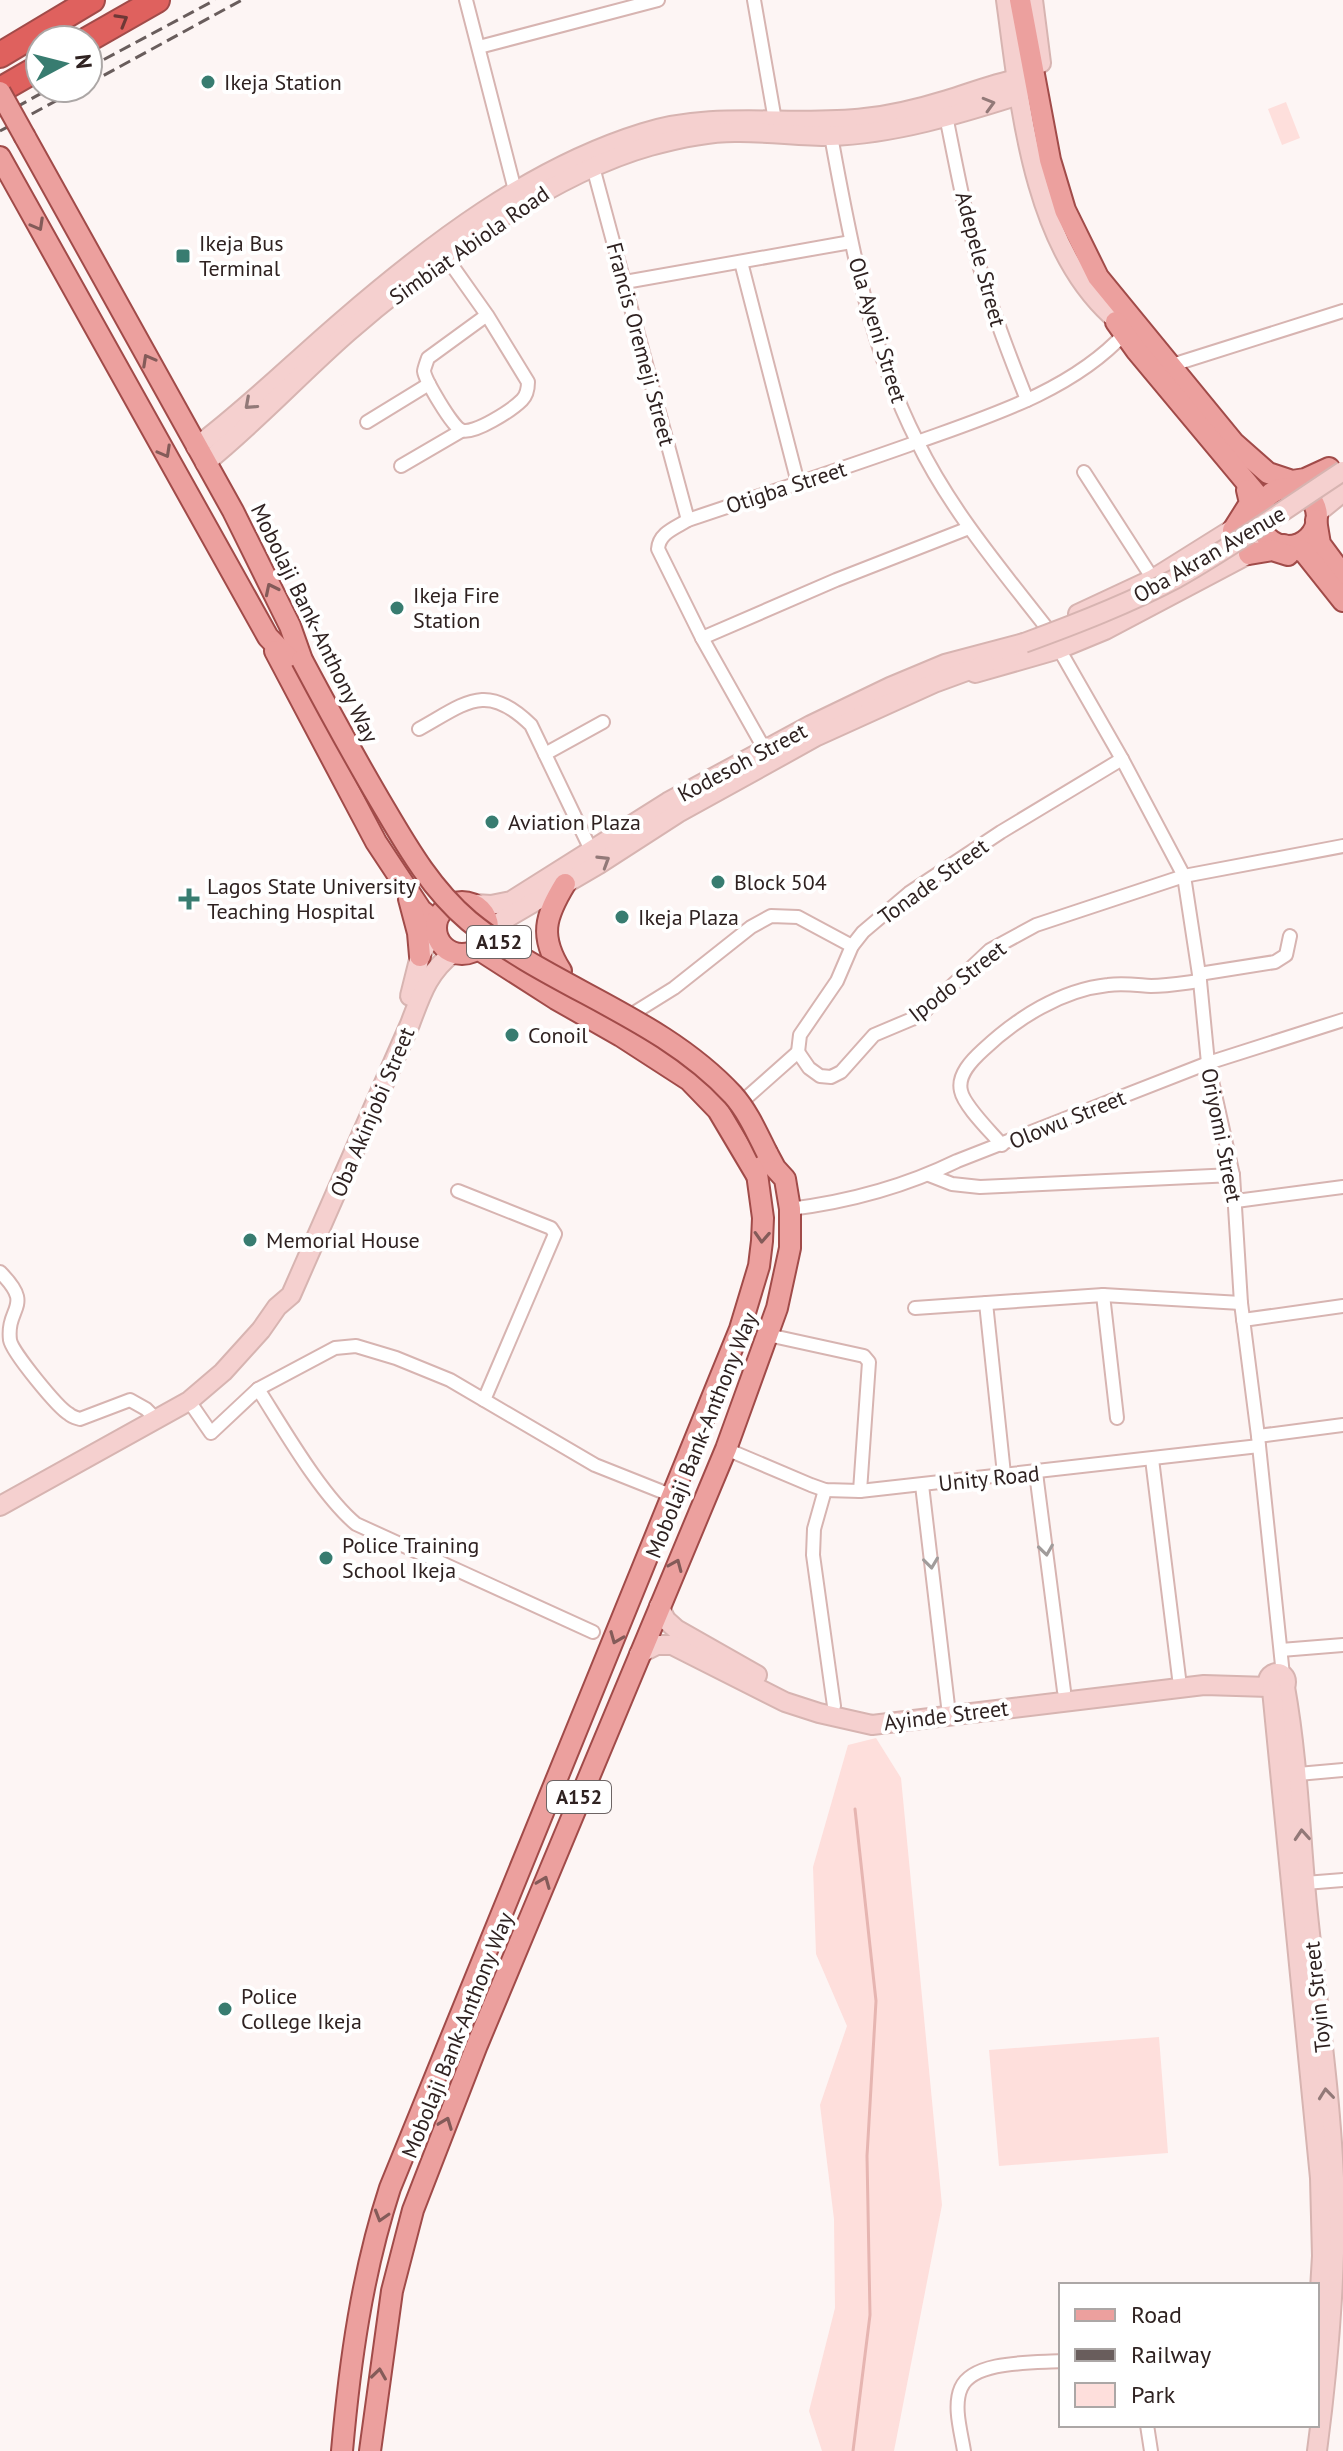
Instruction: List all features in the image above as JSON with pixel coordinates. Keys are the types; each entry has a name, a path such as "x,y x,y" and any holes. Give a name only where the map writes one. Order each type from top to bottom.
{"highway":[{"path":"104,30 157,0"},
{"path":"0,55 84,3"},
{"path":"0,91 24,77"}],"main road":[{"path":"1023,5 1050,160 1077,248 1091,266 1111,306 1169,366 1238,463 1257,495 1263,532 1269,538 1304,552 1343,575"},
{"name":"Mobolaji Bank-Anthony Way","path":"0,91 233,511 290,626 298,662 395,847 437,903 460,924 519,968 636,1036 693,1074 737,1121 760,1164 762,1241 753,1287 740,1329 390,2188 361,2301 342,2451"},
{"name":"Mobolaji Bank-Anthony Way","path":"0,157 268,637 298,662"},
{"path":"1129,328 1136,350 1238,463 1271,484 1293,488 1326,507"},
{"path":"1238,463 1292,481 1339,470"},
{"path":"1233,530 1250,503 1238,463"},
{"path":"1261,507 1277,490 1293,488"},
{"path":"1284,545 1302,542 1309,536 1326,507"},
{"path":"1326,507 1320,544 1322,561 1343,601"},
{"path":"1249,554 1272,550 1322,561"},
{"path":"268,637 376,842 405,888 436,925 441,943 453,953 462,955 485,936 486,917 466,903 417,849 310,656 290,626"},
{"path":"376,842 384,845 391,842 400,835 404,825"},
{"path":"561,971 553,959 546,932 552,905 565,884"},
{"path":"405,888 416,923 420,956"},
{"path":"436,925 444,909 466,903"},
{"path":"485,936 569,1006 689,1080 718,1110 760,1164"},
{"path":"485,936 637,1011 714,1067 745,1099 780,1157 785,1179"},
{"path":"569,1006 562,997 563,992 581,982"},
{"name":"Mobolaji Bank-Anthony Way","path":"370,2451 392,2291 413,2210 477,2045 726,1449 768,1335 790,1248 790,1209 785,1179 775,1168 760,1164"},
{"path":"600,1675 625,1687"}],"street":[{"path":"466,0 518,200 603,147 667,126 710,119 776,127 892,114 1018,87"},
{"path":"479,47 658,0"},
{"path":"754,0 776,127"},
{"path":"1023,5 1018,87 1034,170 1051,220 1083,285 1091,296 1111,306"},
{"path":"1023,5 1056,166 1076,220 1108,283 1111,306"},
{"name":"Simbiat Abiola Road","path":"200,455 266,411 442,250 518,200 648,146 708,134 776,127 831,136 896,128 946,116 1018,87"},
{"name":"Adepele Street","path":"946,116 982,276 1027,400"},
{"name":"Ola Ayeni Street","path":"831,136 851,242 890,378 917,442 969,528 1046,627"},
{"name":"Francis Oremeji Street","path":"593,167 688,520"},
{"path":"625,282 851,242"},
{"path":"401,466 461,431 490,423 523,399 528,389 528,382 487,315 442,250"},
{"path":"741,262 798,483"},
{"path":"1169,366 1343,311"},
{"path":"461,431 453,424 424,370 428,358 487,315"},
{"name":"Otigba Street","path":"765,750 702,638 658,549 663,534 688,520 917,442 1027,400 1101,358 1129,328"},
{"path":"367,422 429,384"},
{"path":"1293,488 1339,470"},
{"name":"Oba Akran Avenue","path":"1024,646 1101,624 1180,585 1241,550 1339,470"},
{"path":"1084,472 1153,579"},
{"path":"945,664 987,646 1046,627 1153,579 1233,530 1261,507"},
{"path":"702,638 836,580 969,528"},
{"path":"934,683 1059,649 1161,602 1265,545 1284,545"},
{"path":"1153,579 1162,580 1167,586 1168,594 1161,602"},
{"name":"Kodesoh Street","path":"466,903 491,905 511,901 668,802 876,693 945,664 1024,646"},
{"name":"Kodesoh Street","path":"485,936 678,813 817,736 1024,646"},
{"name":"Oriyomi Street","path":"1059,649 1184,876 1200,978 1208,1063 1233,1175 1241,1303 1281,1652"},
{"path":"419,729 469,702 484,698 504,704 519,714 531,725 591,850"},
{"path":"545,754 603,722"},
{"name":"Tonade Street","path":"798,1052 800,1035 837,981 852,946 863,932 909,893 1001,832 1122,759"},
{"path":"1184,876 1343,846"},
{"name":"Ipodo Street","path":"798,1052 809,1068 820,1076 831,1077 841,1072 874,1035 927,1009 990,950 1036,925 1184,876"},
{"path":"637,1011 674,988 751,927 771,916 798,917 852,946"},
{"path":"277,1307 281,1289 401,1021 420,956 436,925"},
{"path":"1002,1145 961,1095 960,1083 964,1072 979,1053 1002,1033 1033,1011 1104,985 1128,983 1154,986 1275,962 1286,955 1290,936"},
{"name":"Oba Akinjobi Street","path":"0,1506 189,1401 246,1349 277,1307 291,1295 425,985 434,970 453,953"},
{"name":"Olowu Street","path":"790,1209 824,1205 929,1175 957,1161 1208,1063 1343,1020"},
{"path":"745,1099 798,1052"},
{"path":"929,1175 952,1184 980,1187 1233,1175"},
{"path":"1236,1201 1343,1187"},
{"path":"458,1191 551,1228 555,1234 484,1400"},
{"path":"0,1272 16,1290 19,1300 11,1326 12,1349 67,1413 80,1419 130,1400 157,1420"},
{"path":"1103,1295 1117,1418"},
{"path":"915,1308 1103,1295 1241,1303"},
{"path":"986,1303 1004,1474"},
{"path":"1243,1320 1343,1306"},
{"path":"768,1335 864,1356 869,1362 860,1491"},
{"path":"189,1401 211,1433 258,1389 335,1348 356,1346 450,1380 595,1465 673,1496"},
{"path":"258,1389 325,1489 356,1524 593,1632"},
{"name":"Unity Road","path":"726,1449 825,1490 860,1491 1152,1459 1343,1425"},
{"path":"1152,1459 1179,1678"},
{"path":"1036,1473 1064,1691"},
{"path":"922,1485 948,1706"},
{"path":"825,1490 814,1529 813,1555 834,1706"},
{"name":"Ayinde Street","path":"659,1606 666,1620 676,1629 782,1689 854,1712 890,1713 1179,1678 1245,1674 1276,1681"},
{"name":"Ayinde Street","path":"639,1654 657,1645 672,1645 785,1702 872,1725 1204,1685 1276,1681"},
{"path":"1281,1652 1343,1645"},
{"name":"Toyin Street","path":"1281,1652 1276,1681 1320,2178 1322,2256 1319,2307"},
{"name":"Toyin Street","path":"1276,1681 1298,1774 1305,1883 1338,2151 1335,2359 1317,2451"},
{"path":"1298,1774 1343,1770"},
{"path":"1305,1883 1343,1880"},
{"path":"964,2451 958,2412 961,2388 969,2379 994,2366 1059,2361"},
{"path":"1147,2427 1151,2451"},
{"path":"1305,2451 1308,2427"}],"green space":[{"path":"1286,102 1300,138 1282,145 1268,109"},
{"path":"876,1738 901,1778 942,2205 894,2451 822,2451 809,2411 835,2308 834,2219 820,2105 847,2026 816,1954 813,1867 848,1745"},
{"path":"1159,2037 1168,2153 999,2166 989,2050"}],"waterway":[{"path":"853,2451 870,2315 867,2156 876,2001 855,1809"}],"railway":[{"path":"104,59 215,0"},
{"path":"104,75 242,0"},
{"path":"0,116 24,103"},
{"path":"0,131 50,104"}],"place":[{"name":"Ikeja Station","path":"208,82"},
{"name":"Ikeja Bus Terminal","path":"183,256"},
{"name":"Ikeja Fire Station","path":"397,608"},
{"name":"Aviation Plaza","path":"492,822"},
{"name":"Block 504","path":"718,882"},
{"name":"Lagos State University Teaching Hospital","path":"189,899"},
{"name":"Ikeja Plaza","path":"622,917"},
{"name":"Conoil","path":"512,1035"},
{"name":"Memorial House","path":"250,1240"},
{"name":"Police Training School Ikeja","path":"326,1558"},
{"name":"Police College Ikeja","path":"225,2009"}]}
